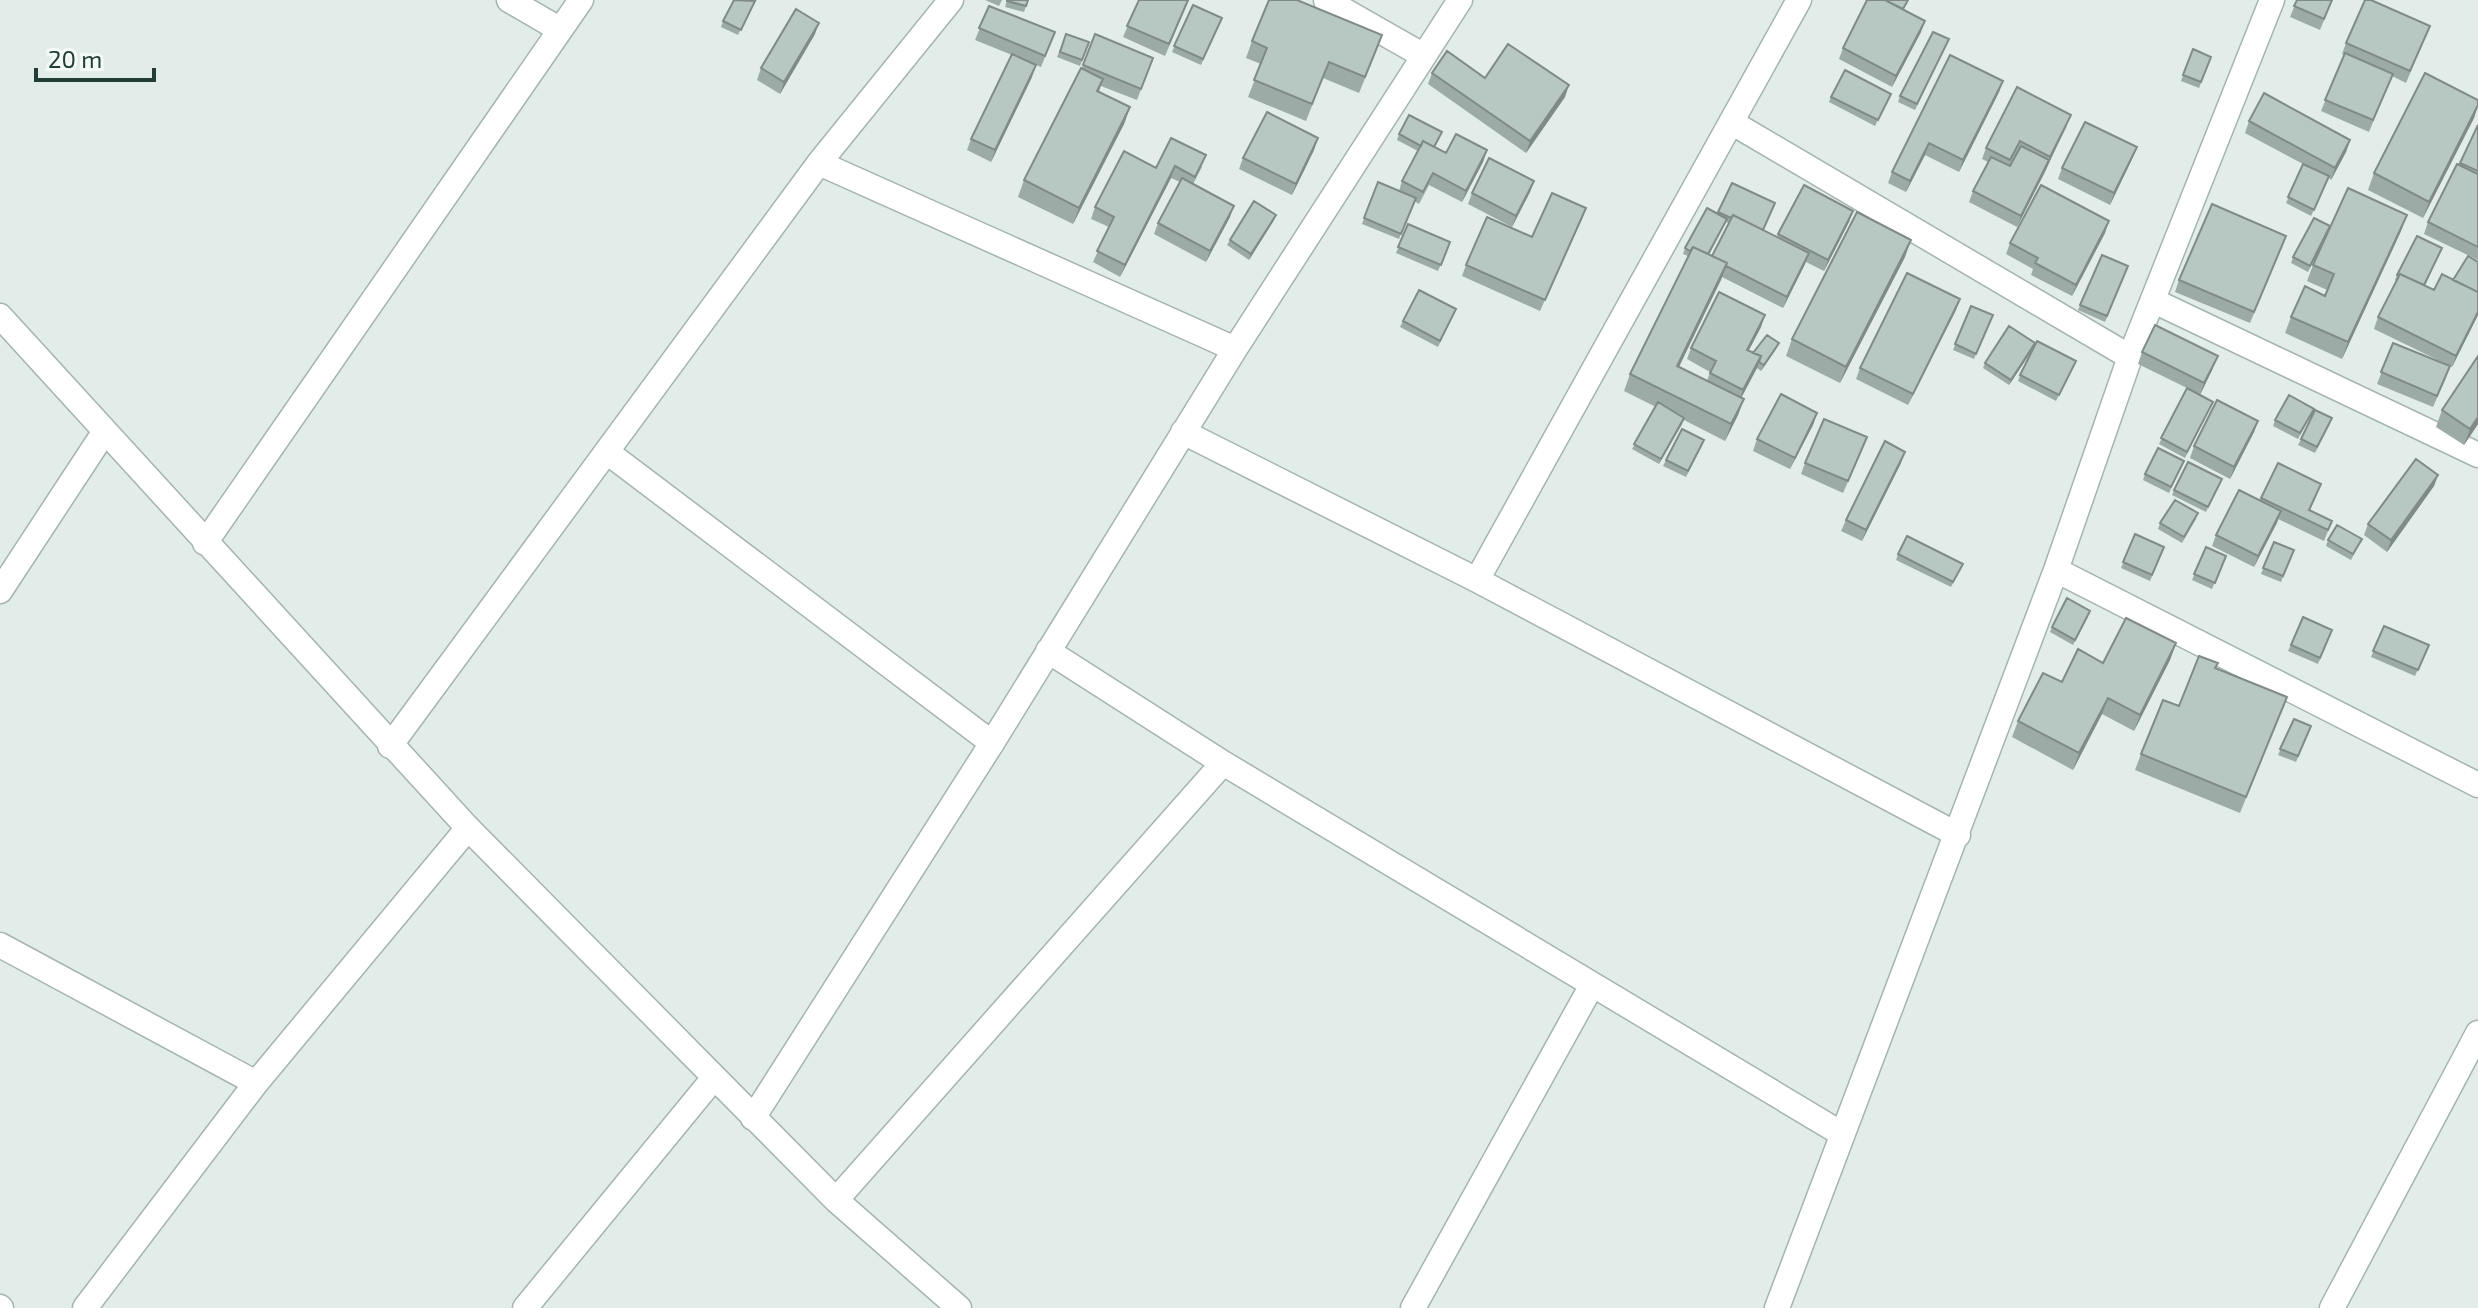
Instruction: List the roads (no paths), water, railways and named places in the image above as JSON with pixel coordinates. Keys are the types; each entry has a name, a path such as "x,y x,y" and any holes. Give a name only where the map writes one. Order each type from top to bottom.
{"street":[{"path":"509,0 559,29"},
{"path":"205,543 581,0"},
{"path":"390,746 819,163 951,0"},
{"path":"1326,0 1424,56"},
{"path":"753,1118 992,743 1235,349 1460,0"},
{"path":"1477,580 1799,0"},
{"path":"1777,1308 1958,835 2056,570 2130,357 2272,0"},
{"path":"1731,122 2130,357"},
{"path":"819,163 1235,349"},
{"path":"2154,301 2478,455"},
{"path":"0,316 468,828 836,1200 959,1308"},
{"path":"0,591 7,564 105,431"},
{"path":"1183,432 1477,580 1958,835"},
{"path":"607,452 992,743"},
{"path":"2056,570 2478,785"},
{"path":"1048,651 1223,763 1842,1134"},
{"path":"836,1200 1223,763"},
{"path":"85,1308 256,1083 468,828"},
{"path":"0,945 256,1083"},
{"path":"1413,1308 1592,985"},
{"path":"2332,1308 2478,1033"},
{"path":"525,1308 713,1079"}]}
